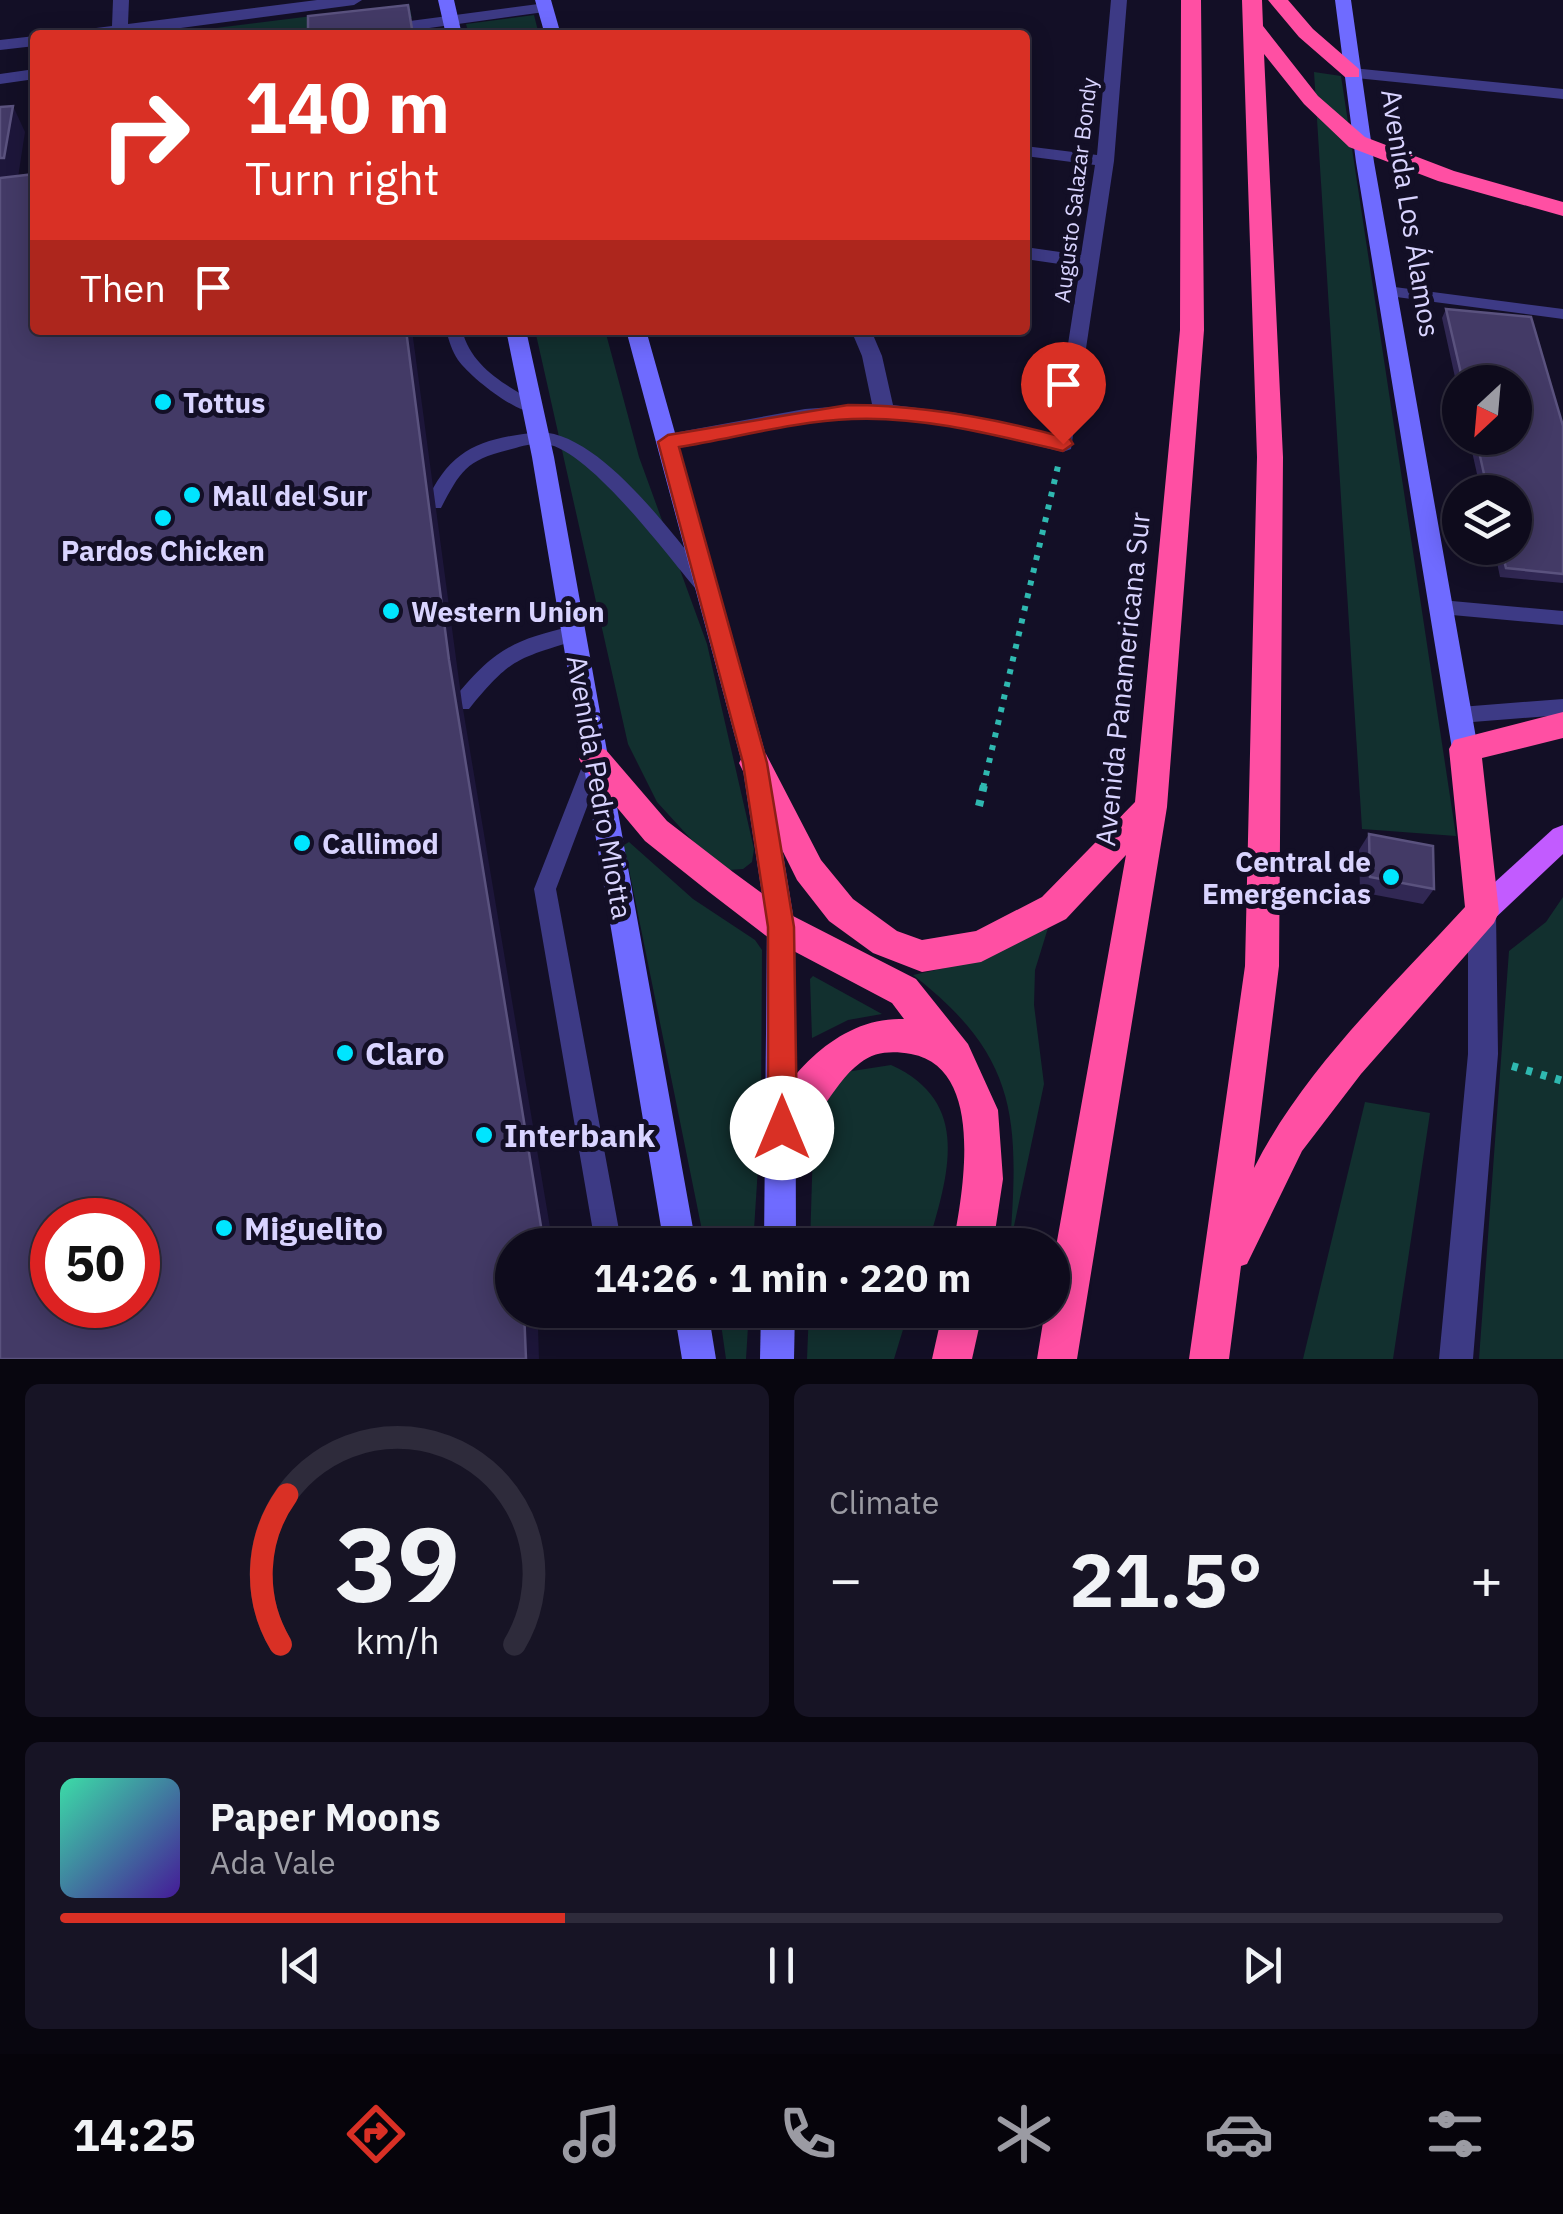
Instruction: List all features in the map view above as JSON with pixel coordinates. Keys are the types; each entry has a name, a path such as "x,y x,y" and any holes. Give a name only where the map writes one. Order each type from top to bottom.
{"highway":[{"name":"Avenida Panamericana Sur","path":"1058,1359 1151,806 1192,330 1190,0"},
{"path":"1278,0 1306,33 1352,72"},
{"path":"1253,14 1312,100 1366,147 1446,176 1563,209"},
{"path":"1213,1353 1262,966 1270,457 1253,14"},
{"path":"1465,749 1528,731 1563,726"},
{"name":"Avenida Los Álamos","path":"1465,749 1482,912"},
{"path":"595,759 656,831 781,927 904,990 955,1056 980,1110 984,1178 977,1228"},
{"path":"755,763 809,870 841,910 885,942 922,956 981,946 1054,908 1151,806"},
{"path":"1222,1270 1289,1138 1348,1062 1482,912"},
{"path":"782,1128 842,1052 868,1036 899,1035 936,1042 955,1056"},
{"path":"952,1359 959,1328"}],"main road":[{"path":"446,0 453,28"},
{"name":"Avenida Los Álamos","path":"1343,0 1387,290 1465,749"},
{"path":"544,4 552,30"},
{"name":"Avenida Pedro Miotta","path":"517,335 539,438 677,1228"},
{"path":"637,335 755,763 781,927 780,1228"},
{"path":"1482,912 1563,837"},
{"path":"693,1328 699,1359"},
{"path":"777,1359 778,1328"}],"street":[{"path":"120,30 121,0"},
{"path":"135,30 354,0"},
{"name":"Augusto Salazar Bondy","path":"1063,444 1105,161 1119,0"},
{"path":"421,30 453,28 544,4"},
{"path":"0,45 30,42"},
{"path":"1352,72 1563,94"},
{"path":"0,79 30,75"},
{"path":"1030,152 1105,161"},
{"path":"1030,254 1088,262"},
{"path":"863,335 872,356 884,412"},
{"path":"872,356 879,335"},
{"path":"668,442 848,412 884,412 994,428 1063,444"},
{"path":"1456,1359 1484,1054 1482,912"}],"lane":[{"path":"1387,290 1563,314"},
{"path":"455,335 456,348 471,366 533,409"},
{"path":"435,503 452,466 463,457 539,438 577,449 708,590"},
{"path":"1441,607 1563,618"},
{"path":"462,703 497,660 520,645 573,634"},
{"path":"1460,715 1563,706"},
{"path":"595,759 545,889 605,1228"}],"path":[{"path":"979,806 1063,444"},
{"path":"1484,1054 1563,1081"}],"green space":[{"path":"409,4 412,18 315,30 200,30"},
{"path":"534,15 538,30 468,30 466,24"},
{"path":"1314,72 1341,76 1456,836 1362,829"},
{"path":"536,335 606,335 639,457 707,644 754,849 752,862 743,869 729,870 700,849 657,802 628,744"},
{"path":"629,842 693,899 755,940 762,950 761,1121 754,1228 702,1228 624,845"},
{"path":"1563,897 1563,1359 1479,1359 1509,951 1546,922"},
{"path":"1048,928 1035,970 1034,1005 1044,1084 1014,1228 1014,1162 1005,1094 993,1064 974,1034 913,975 945,968"},
{"path":"813,976 882,1014 848,1020 812,1038"},
{"path":"891,1065 917,1081 934,1099 944,1120 948,1143 947,1167 933,1228 811,1228 814,1113 846,1072"},
{"path":"1365,1102 1430,1113 1393,1359 1303,1359"},
{"path":"722,1328 748,1328 746,1359 726,1359"},
{"path":"808,1328 903,1328 894,1359 807,1359"}],"building":[{"path":"408,5 412,30 308,30 308,16"},
{"path":"13,106 4,158 0,158 0,107"},
{"path":"30,175 30,335 407,335 449,660 541,1228 495,1228 495,1328 525,1328 526,1359 0,1359 0,178"},
{"path":"1446,309 1531,317 1563,426 1563,574 1506,568 1505,565 1532,565 1532,475 1484,475 1480,455 1532,455 1532,365 1459,365"},
{"path":"1369,834 1433,846 1434,889 1370,877"}],"place":[{"name":"Tottus","path":"163,402"},
{"name":"Mall del Sur","path":"192,495"},
{"name":"Pardos Chicken","path":"163,518"},
{"name":"Western Union","path":"391,611"},
{"name":"Callimod","path":"302,843"},
{"name":"Central de Emergencias","path":"1391,877"},
{"name":"Claro","path":"345,1053"},
{"name":"Interbank","path":"484,1135"},
{"name":"Miguelito","path":"224,1228"}],"route":[{"path":"782,1128 781,927 755,763 668,442 848,412 884,412 994,428 1063,444"}]}
